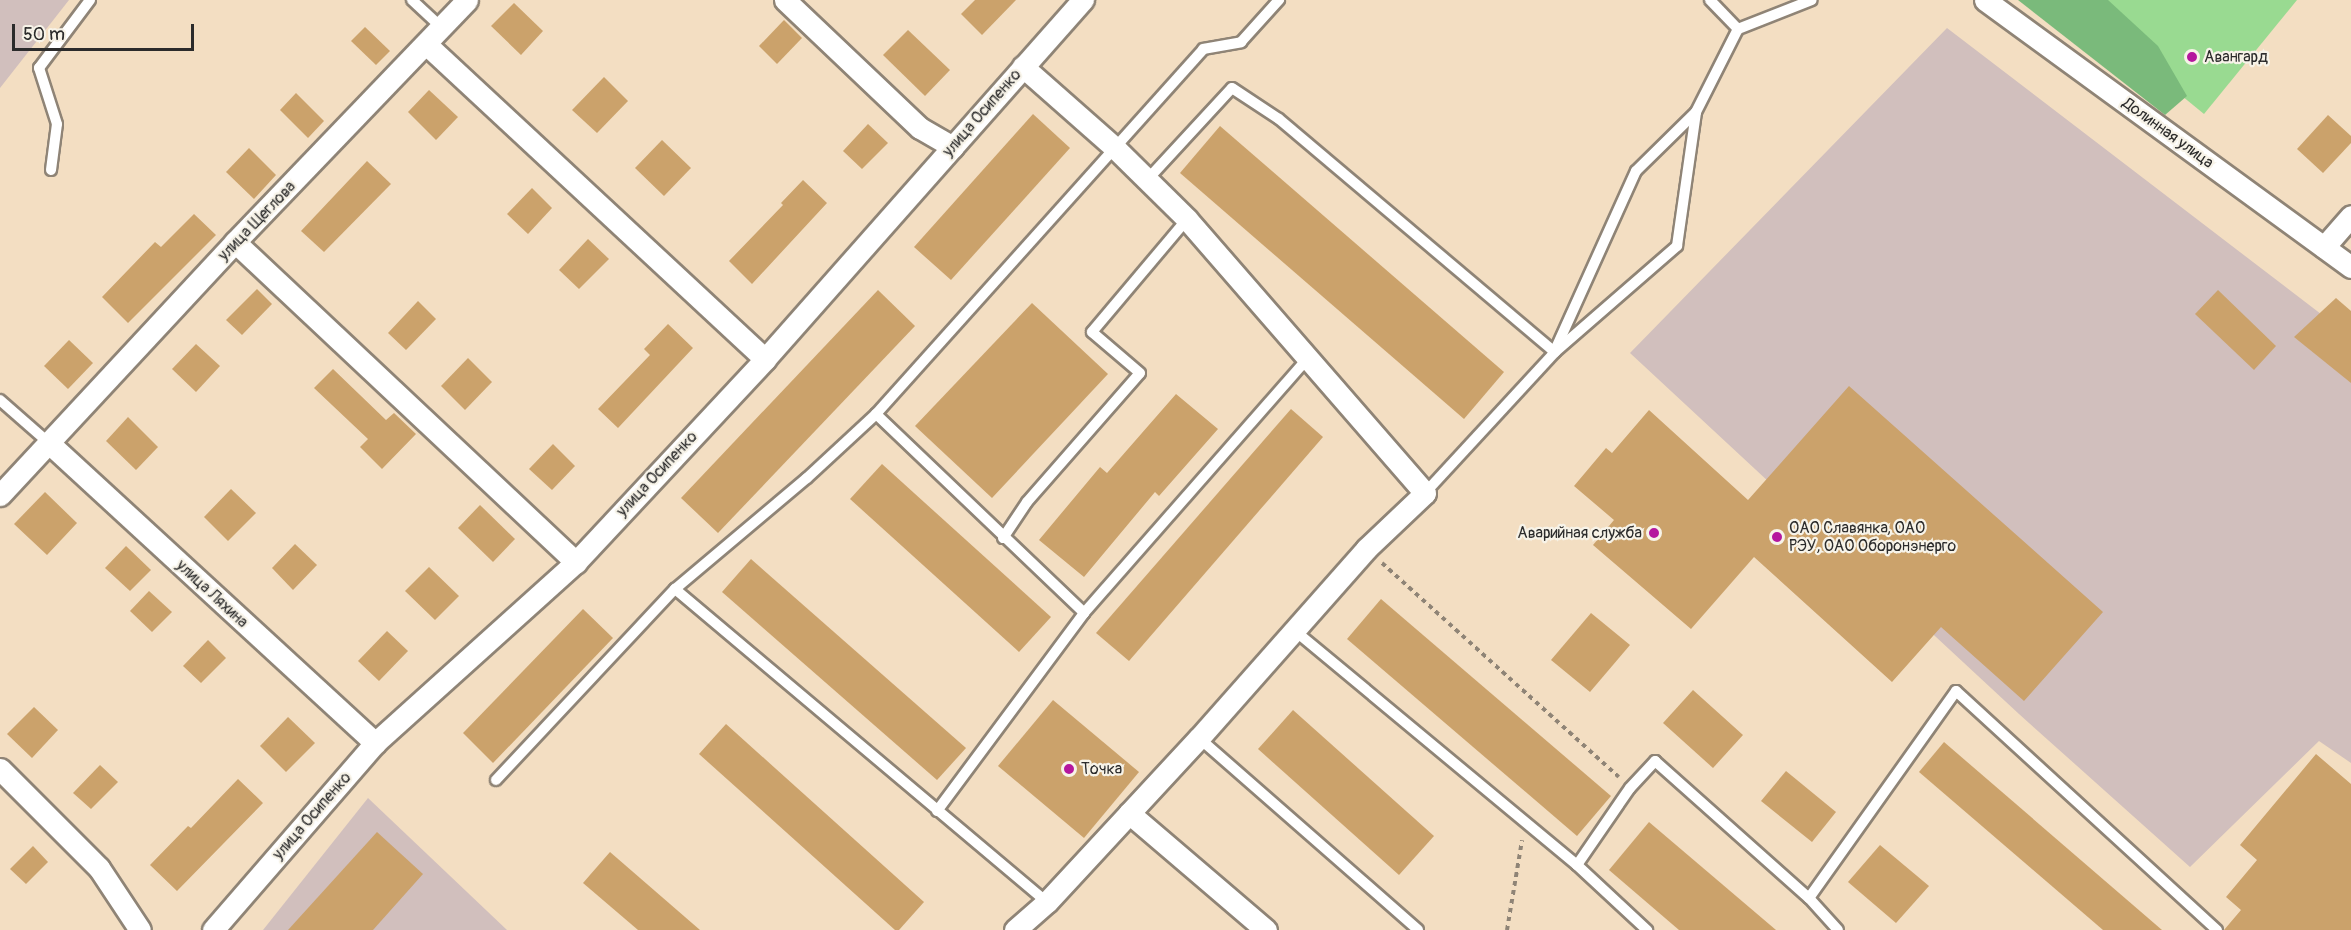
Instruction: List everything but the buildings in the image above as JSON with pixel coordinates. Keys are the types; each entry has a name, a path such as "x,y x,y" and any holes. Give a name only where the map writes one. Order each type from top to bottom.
{"street":[{"name":"улица Щеглова","path":"0,495 50,444 235,242 466,0"},
{"path":"784,0 920,128 953,147"},
{"name":"улица Осипенко","path":"213,930 375,743 576,561 765,359 1083,0"},
{"name":"Долинная улица","path":"1985,0 2351,267"},
{"path":"426,44 765,359"},
{"path":"1021,928 1199,738 1366,549 1425,493 1187,219 1115,148 1023,67"},
{"path":"2324,247 2351,216"},
{"path":"235,242 576,561"},
{"name":"улица Ляхина","path":"50,444 375,743"},
{"path":"0,769 99,868 140,930"},
{"path":"1129,813 1266,930"}],"lane":[{"path":"51,170 57,123 39,68 90,0"},
{"path":"412,0 441,27"},
{"path":"496,780 675,589 807,478 876,414 1203,49 1241,42 1279,0"},
{"path":"1710,0 1738,28"},
{"path":"1425,493 1555,352 1677,246 1696,112 1738,28 1812,0"},
{"path":"1147,180 1232,88 1278,119 1555,352"},
{"path":"1555,352 1636,171 1696,112"},
{"path":"1003,538 1027,502 1140,374 1092,332 1187,219"},
{"path":"937,811 1084,613 1309,357"},
{"path":"0,400 50,444"},
{"path":"876,414 1003,538 1084,613"},
{"path":"675,589 1047,902"},
{"path":"1294,630 1525,825 1577,865 1647,930"},
{"path":"1809,898 1956,692 2217,930"},
{"path":"1199,738 1418,930"},
{"path":"1577,865 1630,788 1655,761 1809,898 1838,930"}],"path":[{"path":"1366,549 1630,788"},
{"path":"1507,930 1525,825"}],"shaded area":[{"path":"0,0 69,0 0,88"},
{"path":"1947,28 2351,337 2351,763 2319,741 2190,867 2019,714 1630,353"},
{"path":"368,798 507,930 263,930"}],"green space":[{"path":"2018,0 2108,0 2158,46 2187,96 2165,115"},
{"name":"Авангард","path":"2065,0 2297,0 2204,114"}],"place":[{"name":"Авангард","path":"2192,57"},
{"name":"Аварийная служба","path":"1654,533"},
{"name":"ОАО Славянка, ОАО РЭУ, ОАО Оборонэнерго","path":"1777,537"},
{"name":"Точка","path":"1069,769"}]}
